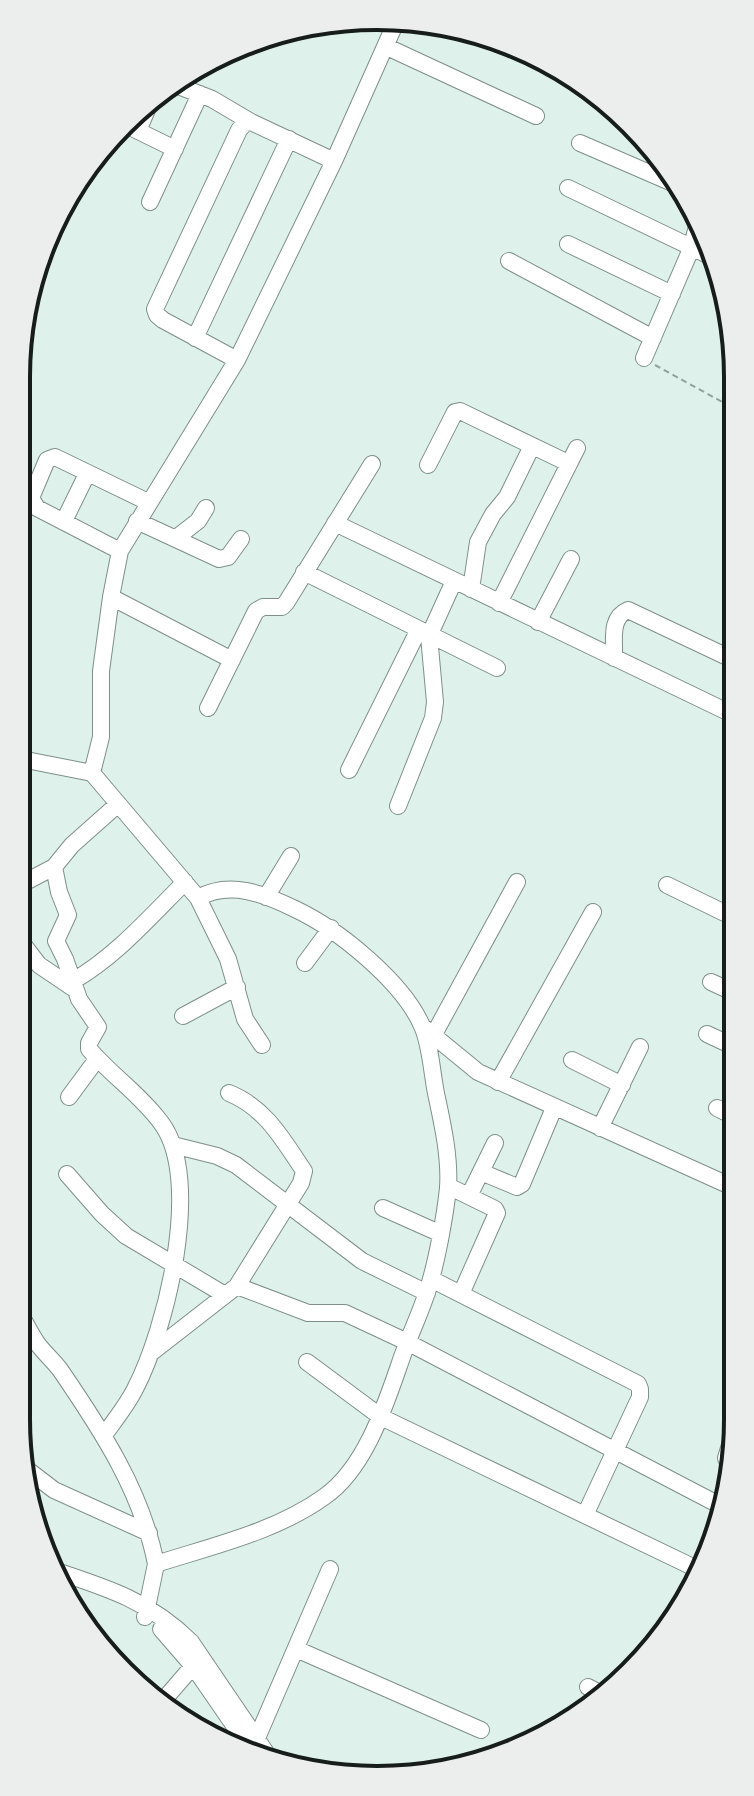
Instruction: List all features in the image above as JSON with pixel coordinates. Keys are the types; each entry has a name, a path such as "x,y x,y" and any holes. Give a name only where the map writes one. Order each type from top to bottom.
{"street":[{"path":"92,773 101,737 101,671 120,551 237,360 334,161 393,31"},
{"path":"387,47 536,116"},
{"path":"184,88 334,161"},
{"path":"150,202 200,94"},
{"path":"237,360 163,320 155,309 239,130 245,123 251,122"},
{"path":"135,129 175,149"},
{"path":"195,338 289,139"},
{"path":"580,143 662,178"},
{"path":"568,188 702,253"},
{"path":"644,358 694,237"},
{"path":"568,244 672,294"},
{"path":"509,261 653,338"},
{"path":"428,465 455,412 460,411 568,463"},
{"path":"471,589 478,542 493,514 507,497 532,446"},
{"path":"499,603 577,448"},
{"path":"120,551 37,508 31,500 47,460 55,457 148,502"},
{"path":"208,708 258,608 282,607 372,464"},
{"path":"64,521 87,474"},
{"path":"176,538 198,521 206,508"},
{"path":"137,521 219,559 228,557 241,539"},
{"path":"335,523 724,710"},
{"path":"538,622 571,559"},
{"path":"304,572 497,668"},
{"path":"349,770 454,581"},
{"path":"111,597 232,660"},
{"path":"614,658 615,621 619,614 628,610 724,655"},
{"path":"398,806 433,718 435,702 424,634"},
{"path":"30,761 92,773 185,882 198,898 228,959 245,1019 262,1045"},
{"path":"30,880 54,867 72,845 117,805"},
{"path":"266,897 291,856"},
{"path":"54,867 68,915 56,941 79,999 98,1027 89,1049 162,1123 173,1145 180,1173 174,1264 151,1353 134,1391 104,1435"},
{"path":"74,986 122,946 185,882"},
{"path":"156,1564 276,1523 326,1496 356,1463 381,1417 429,1286 448,1186 444,1131 428,1031 517,882"},
{"path":"667,885 724,913"},
{"path":"198,898 212,890 230,887 291,907 331,928 380,972 428,1031 465,1064 554,1108 724,1183"},
{"path":"498,1082 593,912"},
{"path":"305,963 331,928"},
{"path":"30,953 39,965 74,986"},
{"path":"711,982 724,988"},
{"path":"183,1016 237,987"},
{"path":"707,1034 724,1042"},
{"path":"600,1128 640,1047"},
{"path":"69,1097 97,1059"},
{"path":"572,1060 622,1085"},
{"path":"151,1353 231,1291 301,1183 304,1171 279,1131 265,1116 229,1093"},
{"path":"481,1172 517,1187 522,1184 554,1108"},
{"path":"717,1108 724,1112"},
{"path":"469,1196 495,1143"},
{"path":"173,1145 228,1160 362,1261 429,1286 461,1294 638,1384 640,1397 585,1515"},
{"path":"67,1174 115,1227 174,1264 231,1291 308,1313 345,1313 407,1342 714,1502"},
{"path":"448,1186 497,1213 461,1294"},
{"path":"383,1208 439,1233"},
{"path":"30,1331 104,1435 132,1489 149,1533 156,1564 147,1612"},
{"path":"307,1362 381,1417 691,1566"},
{"path":"35,1475 54,1490 149,1533"},
{"path":"255,1744 330,1569"},
{"path":"68,1577 147,1612 191,1642 252,1743"},
{"path":"74,1589 147,1612 174,1641 251,1743"},
{"path":"296,1649 481,1730"},
{"path":"168,1695 193,1666"}],"path":[{"path":"644,358 724,403"}]}
